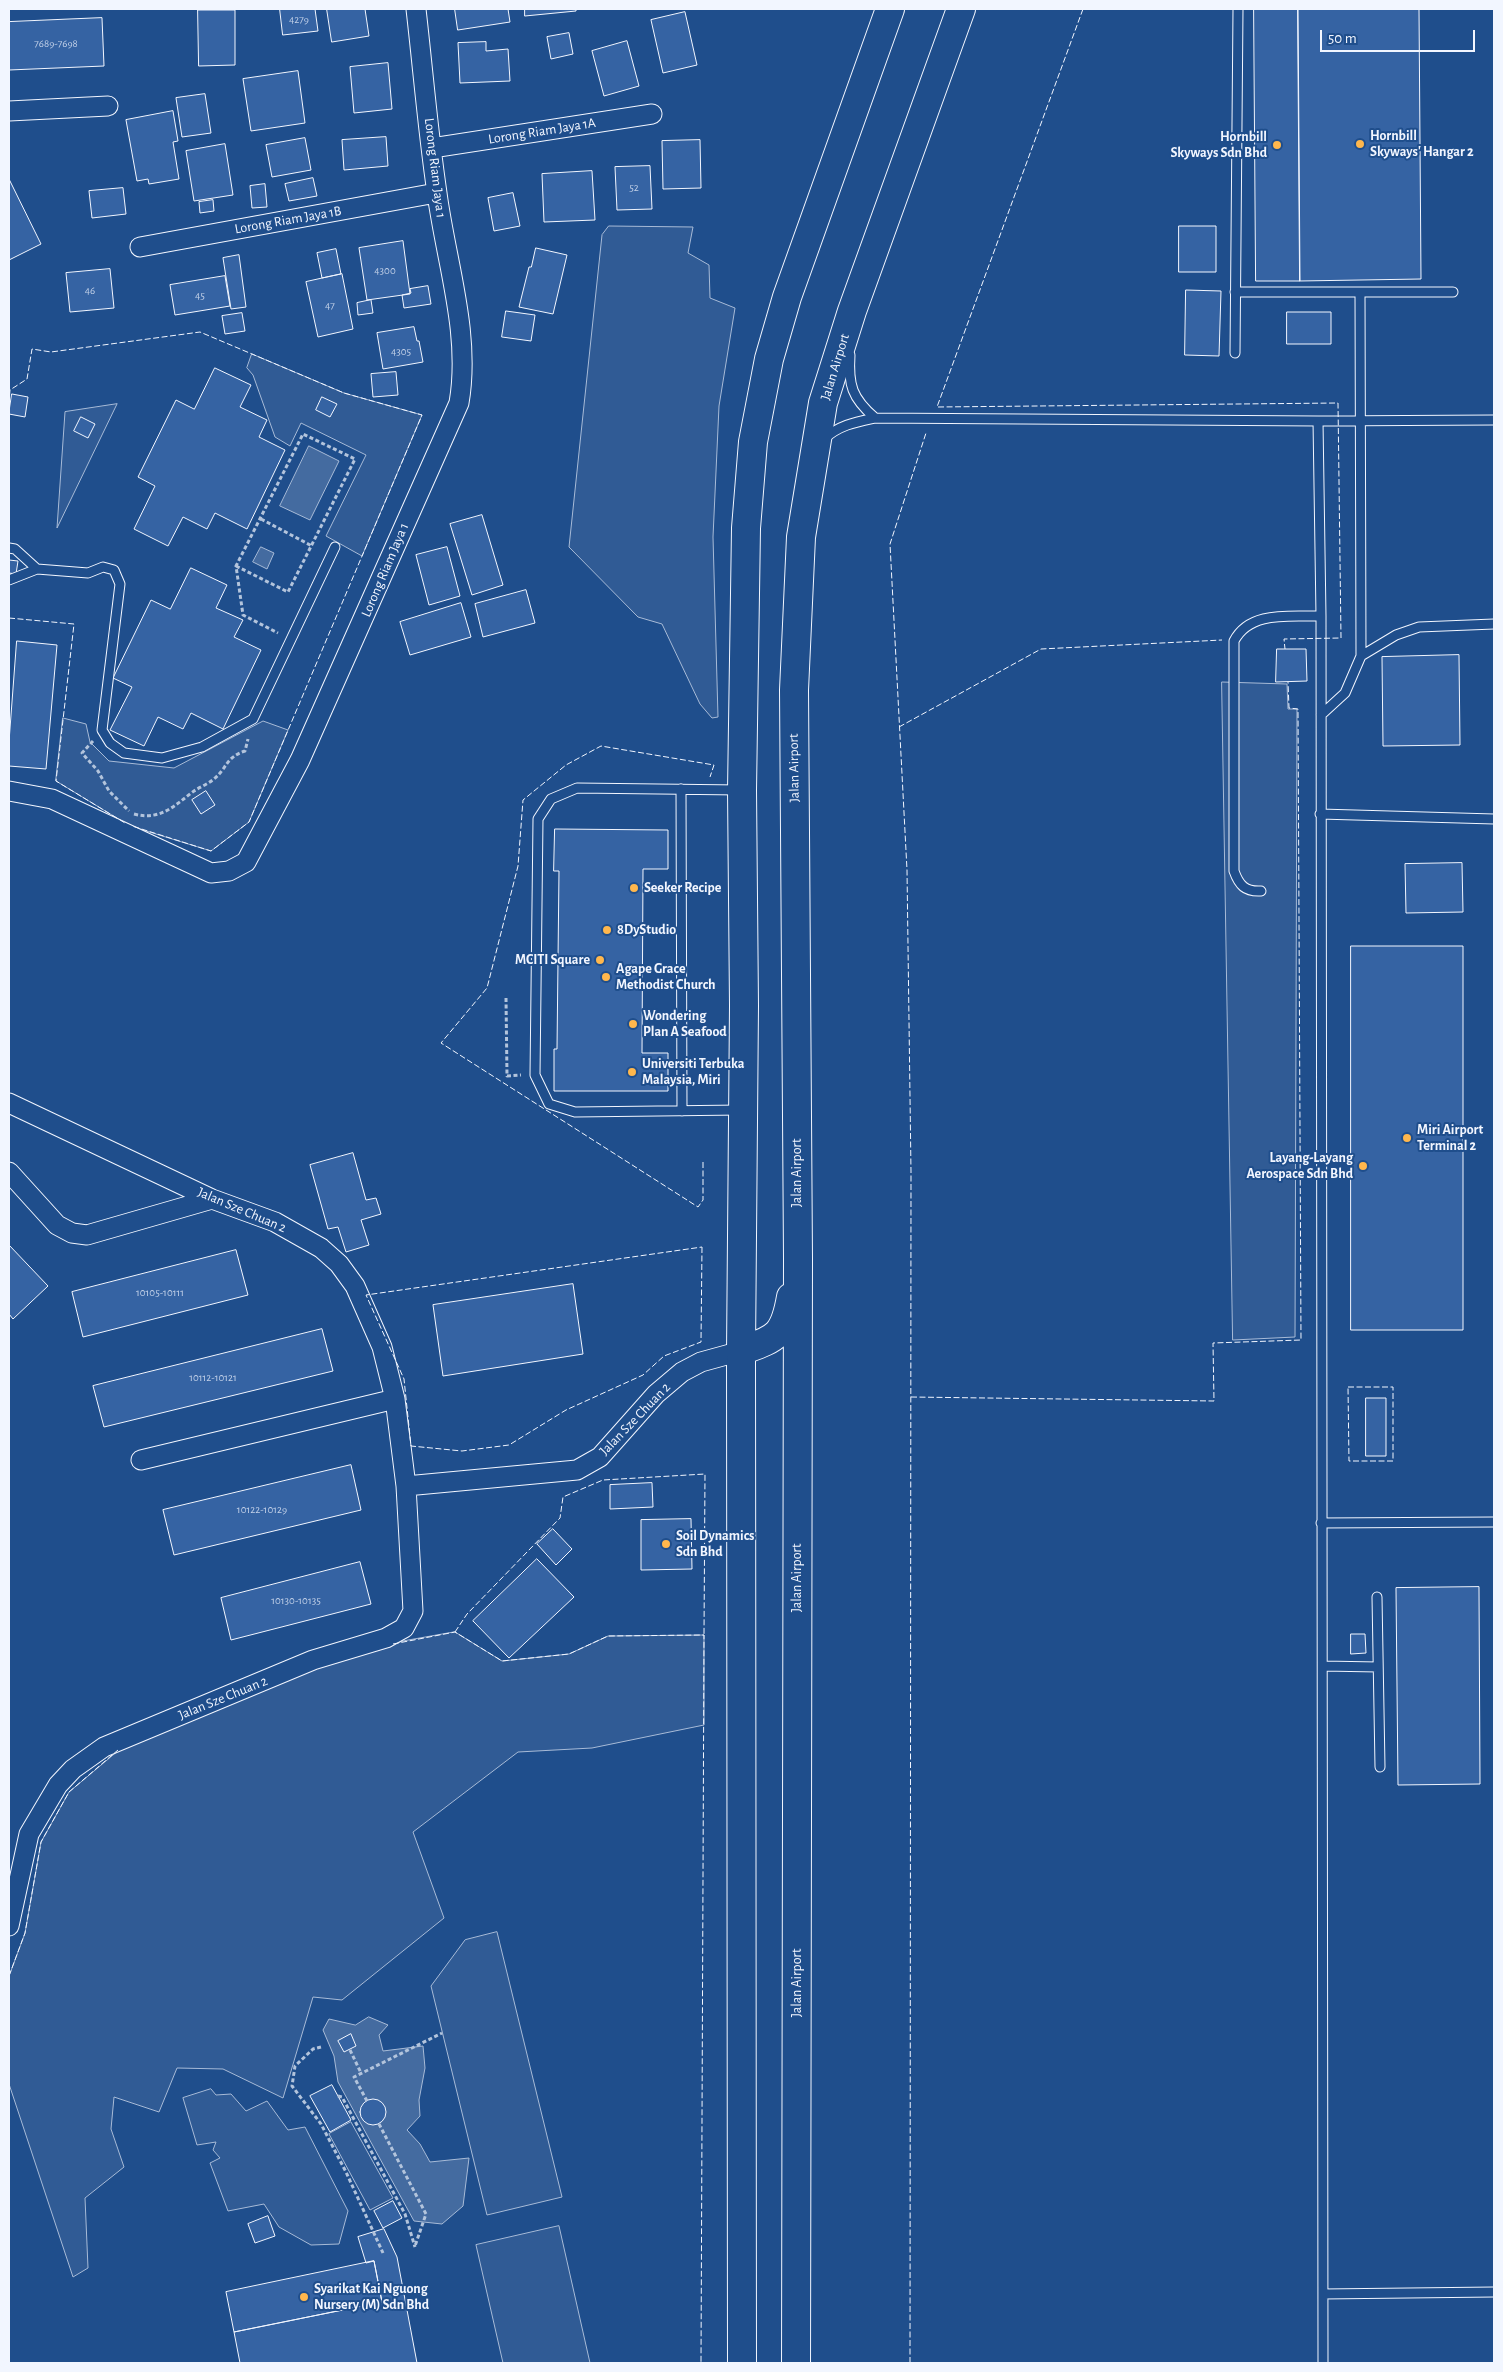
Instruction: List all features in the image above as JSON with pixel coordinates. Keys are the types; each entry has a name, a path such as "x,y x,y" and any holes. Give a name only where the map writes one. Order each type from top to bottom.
{"main road":[{"path":"742,2363 741,1351 744,1110 742,790 746,528 753,442 770,359 786,298 890,9"},
{"name":"Jalan Airport","path":"796,2363 798,1258 794,690 800,537 823,403 852,311 961,9"},
{"path":"741,1351 774,1338 788,1317 798,1258"}],"street":[{"name":"Lorong Riam Jaya 1","path":"9,791 52,799 211,873 229,871 246,862 300,760 459,403 463,380 462,341 436,193 416,9"},
{"path":"9,111 108,106"},
{"name":"Lorong Riam Jaya 1A","path":"432,148 652,114"},
{"name":"Lorong Riam Jaya 1B","path":"140,247 436,193"},
{"name":"Jalan Sze Chuan 2","path":"9,1103 212,1199 275,1222 322,1248 339,1264 355,1286 382,1346 395,1399 406,1486 414,1611 404,1628 386,1638 313,1660 104,1747 73,1769 58,1785 30,1834 9,1926"},
{"path":"9,1172 57,1225 72,1233 86,1235 212,1199"},
{"name":"Jalan Sze Chuan 2","path":"406,1486 577,1470 600,1457 656,1394 682,1372 701,1362 741,1351"},
{"path":"141,1460 395,1399"}],"lane":[{"path":"1235,352 1238,9"},
{"path":"1235,292 1453,292"},
{"path":"1321,715 1345,693 1361,656 1360,292"},
{"path":"852,311 849,369 852,392 861,406 875,418"},
{"path":"816,447 831,432 844,426 875,418 1318,421 1494,420"},
{"path":"1318,421 1321,715 1321,1523 1323,1666 1322,2363"},
{"path":"9,580 37,569 88,573 103,567 114,570 120,584 102,730 110,743 124,753 162,758 202,747 253,719 335,547"},
{"path":"9,548 15,549 37,569"},
{"path":"1261,891 1250,892 1243,888 1234,871 1234,641 1239,631 1249,623 1264,618 1320,616"},
{"path":"1361,656 1396,635 1419,627 1494,624"},
{"path":"742,790 577,788 551,799 538,819 535,1075 549,1104 576,1112 744,1110"},
{"path":"681,789 682,1111"},
{"path":"1320,814 1494,818"},
{"path":"1321,1523 1494,1522"},
{"path":"1377,1598 1380,1767"},
{"path":"1323,1666 1378,1667"},
{"path":"1323,2294 1494,2292"}],"path":[{"path":"236,566 288,592 355,459 304,434 236,566 243,615 291,639"},
{"path":"260,519 312,546"},
{"path":"102,730 82,753 85,758 98,771 109,791 125,809 137,815 156,814 175,807 189,795 214,779 233,755 245,751 253,719"},
{"path":"506,998 507,1076 535,1075"},
{"path":"367,2101 354,2077 442,2033"},
{"path":"321,2047 313,2049 295,2066 292,2086 325,2132 346,2172 383,2253"},
{"path":"350,2050 361,2073"},
{"path":"338,2096 342,2097 405,2214 415,2247 426,2214 379,2124"}],"shaded area":[{"path":"609,226 693,227 688,253 709,265 710,298 735,308 719,406 713,537 718,717 712,718 700,704 662,624 638,617 569,547 602,235"},
{"path":"252,354 344,393 422,415 362,556 326,536 366,455 301,423 290,446 275,437 253,375 247,368"},
{"path":"117,404 57,528 65,412"},
{"path":"309,446 339,461 310,520 280,506"},
{"path":"261,547 274,553 267,569 253,562"},
{"path":"1222,682 1287,684 1288,709 1297,709 1295,1337 1233,1340"},
{"path":"63,718 86,724 90,742 109,761 174,768 263,721 288,730 249,822 211,851 130,826 56,781"},
{"path":"455,1632 502,1661 569,1654 608,1636 704,1635 704,1725 592,1748 518,1752 413,1832 444,1918 342,2000 313,1997 283,2098 223,2069 177,2068 159,2112 114,2097 111,2129 124,2167 85,2198 88,2268 73,2277 9,2084 9,1976 25,1933 41,1842 69,1792 119,1750 317,1667 403,1641"},
{"path":"497,1932 562,2197 487,2215 431,1986 465,1940"},
{"path":"369,2017 388,2025 379,2035 383,2051 423,2046 425,2068 419,2100 420,2116 407,2130 420,2144 430,2162 469,2158 463,2206 442,2224 414,2221 338,2082 334,2056 323,2030 329,2019 355,2025"},
{"path":"211,2089 216,2095 231,2094 246,2111 267,2101 288,2130 305,2127 348,2211 339,2244 311,2245 279,2227 264,2204 228,2211 210,2163 220,2158 213,2150 216,2142 197,2145 183,2098"},
{"path":"351,2122 393,2198 370,2210 329,2134"},
{"path":"559,2226 590,2363 503,2363 476,2245"}],"building":[{"path":"280,9 315,9 318,31 283,35"},
{"path":"327,9 365,9 369,36 332,42"},
{"path":"455,9 508,9 510,22 458,30"},
{"path":"525,9 576,9 576,11 525,16"},
{"name":"Hornbill Skyways Sdn Bhd","path":"1254,9 1298,9 1300,281 1256,281"},
{"name":"Hornbill Skyways' Hangar 2","path":"1298,9 1419,9 1421,279 1300,281"},
{"path":"198,10 235,10 235,65 199,66"},
{"path":"685,12 697,65 663,73 651,20"},
{"path":"102,18 104,66 9,70 9,22"},
{"path":"569,33 573,54 551,59 547,37"},
{"path":"627,41 639,86 604,96 592,51"},
{"path":"486,42 486,51 508,49 510,81 460,83 458,43"},
{"path":"388,63 392,109 354,113 350,67"},
{"path":"298,71 305,123 251,131 243,79"},
{"path":"205,94 211,133 182,137 176,98"},
{"path":"173,111 178,141 173,142 179,179 149,184 148,179 137,181 126,120"},
{"path":"386,137 388,166 344,170 342,140"},
{"path":"305,138 311,170 272,177 266,145"},
{"path":"700,140 701,188 663,189 662,141"},
{"path":"225,144 233,195 194,201 186,151"},
{"path":"650,166 652,209 617,210 615,167"},
{"path":"592,171 595,220 544,222 542,174"},
{"path":"313,178 317,196 289,201 285,184"},
{"path":"9,179 41,244 9,260"},
{"path":"265,184 267,207 252,208 250,186"},
{"path":"123,188 126,214 92,218 89,191"},
{"path":"513,193 520,226 494,231 488,198"},
{"path":"213,200 214,211 200,213 199,202"},
{"path":"1179,226 1216,226 1216,272 1179,272"},
{"path":"403,241 410,294 367,300 359,248"},
{"path":"536,248 567,255 553,314 519,307"},
{"path":"336,249 341,274 322,278 317,253"},
{"path":"239,255 246,307 231,309 223,258"},
{"path":"110,269 114,308 70,312 66,273"},
{"path":"342,274 353,329 318,337 306,282"},
{"path":"225,276 230,306 175,315 170,285"},
{"path":"428,286 431,304 404,308 402,295 411,293 410,289"},
{"path":"1186,290 1221,291 1219,356 1185,355"},
{"path":"371,300 373,313 358,315 357,303"},
{"path":"506,311 535,315 531,341 502,337"},
{"path":"1287,312 1331,312 1331,344 1287,344"},
{"path":"242,313 245,331 225,334 222,316"},
{"path":"414,327 423,362 383,369 377,333"},
{"path":"215,368 251,385 240,407 267,420 259,437 285,450 247,529 215,513 207,529 183,517 168,546 134,529 155,486 138,477 176,400 194,409"},
{"path":"396,372 398,395 373,397 371,374"},
{"path":"12,394 28,397 25,417 9,414"},
{"path":"322,397 337,404 330,417 316,410"},
{"path":"81,417 95,424 88,438 74,431"},
{"path":"482,515 503,585 472,595 450,524"},
{"path":"447,547 460,596 429,605 416,555"},
{"path":"9,560 18,561 16,574 9,573"},
{"path":"191,568 227,585 216,608 243,620 234,637 261,650 223,729 191,713 183,729 158,717 144,746 110,730 132,687 113,678 151,600 170,609"},
{"path":"526,590 535,623 483,637 475,604"},
{"path":"461,603 471,637 410,655 400,622"},
{"path":"17,641 57,645 46,769 9,766 9,742"},
{"path":"1277,649 1306,649 1307,681 1276,682"},
{"path":"1459,655 1460,745 1383,746 1382,657"},
{"path":"206,791 215,805 201,814 192,800"},
{"name":"MCITI Square","path":"555,829 668,830 668,869 643,869 642,1053 668,1053 668,1091 554,1091 554,1049 557,1049 559,871 554,871"},
{"path":"1462,863 1463,912 1406,913 1405,864"},
{"name":"Miri Airport Terminal 2","path":"1351,946 1463,946 1463,1330 1351,1330"},
{"path":"353,1153 366,1200 376,1198 381,1214 361,1220 369,1245 346,1252 338,1227 328,1229 310,1165"},
{"path":"9,1245 48,1286 13,1319 9,1314"},
{"path":"236,1250 248,1295 83,1337 72,1292"},
{"path":"573,1284 583,1354 443,1376 433,1305"},
{"path":"322,1329 333,1371 104,1427 93,1386"},
{"path":"1366,1398 1386,1398 1386,1456 1366,1456"},
{"path":"351,1465 361,1510 174,1555 163,1510"},
{"path":"652,1483 653,1507 610,1509 610,1485"},
{"name":"Soil Dynamics Sdn Bhd","path":"691,1519 692,1569 641,1570 641,1520"},
{"path":"553,1529 572,1549 556,1565 537,1544"},
{"path":"537,1559 574,1597 509,1658 473,1621"},
{"path":"360,1562 371,1604 231,1640 221,1598"},
{"path":"1479,1587 1480,1784 1398,1785 1396,1588"},
{"path":"1351,1634 1365,1634 1366,1653 1351,1654"},
{"path":"351,2034 356,2046 344,2052 338,2041"},
{"path":"332,2085 351,2120 330,2132 310,2096"},
{"path":"373,2099 382,2103 386,2112 382,2121 373,2125 364,2121 360,2112 364,2103"},
{"path":"393,2201 402,2218 383,2228 374,2211"},
{"path":"268,2216 275,2236 255,2243 248,2224"},
{"path":"384,2229 397,2257 417,2363 240,2363 234,2332 382,2302 374,2261 366,2263 358,2237"},
{"name":"Syarikat Kai Nguong Nursery (M) Sdn Bhd","path":"374,2261 382,2302 234,2332 226,2292"}],"fence":[{"path":"1083,9 937,407 1338,403 1341,638 1284,639 1285,649"},
{"path":"9,404 10,390 27,379 32,349 51,352 200,332 344,393 422,415 249,822 211,851 132,826"},
{"path":"910,2363 911,1172 907,870 890,544 926,433"},
{"path":"9,618 74,624 56,781 125,823"},
{"path":"899,727 1041,649 1222,640"},
{"path":"911,1397 1214,1401 1213,1343 1301,1340 1298,709 1289,708 1288,682"},
{"path":"703,1162 703,1200 698,1207 441,1043 487,988 518,866 523,800 566,765 601,746 714,765 710,777"},
{"path":"702,1247 701,1342 664,1356 643,1375 566,1410 509,1445 462,1451 411,1446 404,1379 366,1295 702,1247"},
{"path":"1348,1387 1393,1387 1393,1461 1349,1461 1348,1387"},
{"path":"455,1632 467,1614 560,1518 563,1497 603,1480 705,1474 704,1635"},
{"path":"393,1644 455,1632 502,1661 569,1654 608,1636 704,1635 701,2363"},
{"path":"9,1976 25,1933 41,1842 69,1792 118,1750"}],"place":[{"name":"Hornbill Skyways' Hangar 2","path":"1360,144"},
{"name":"Hornbill Skyways Sdn Bhd","path":"1277,145"},
{"name":"Seeker Recipe","path":"634,888"},
{"name":"8DyStudio","path":"607,930"},
{"name":"MCITI Square","path":"600,960"},
{"name":"Agape Grace Methodist Church","path":"606,977"},
{"name":"Wondering Plan A Seafood","path":"633,1024"},
{"name":"Universiti Terbuka Malaysia, Miri","path":"632,1072"},
{"name":"Miri Airport Terminal 2","path":"1407,1138"},
{"name":"Layang-Layang Aerospace Sdn Bhd","path":"1363,1166"},
{"name":"Soil Dynamics Sdn Bhd","path":"666,1544"},
{"name":"Syarikat Kai Nguong Nursery (M) Sdn Bhd","path":"304,2297"}]}
